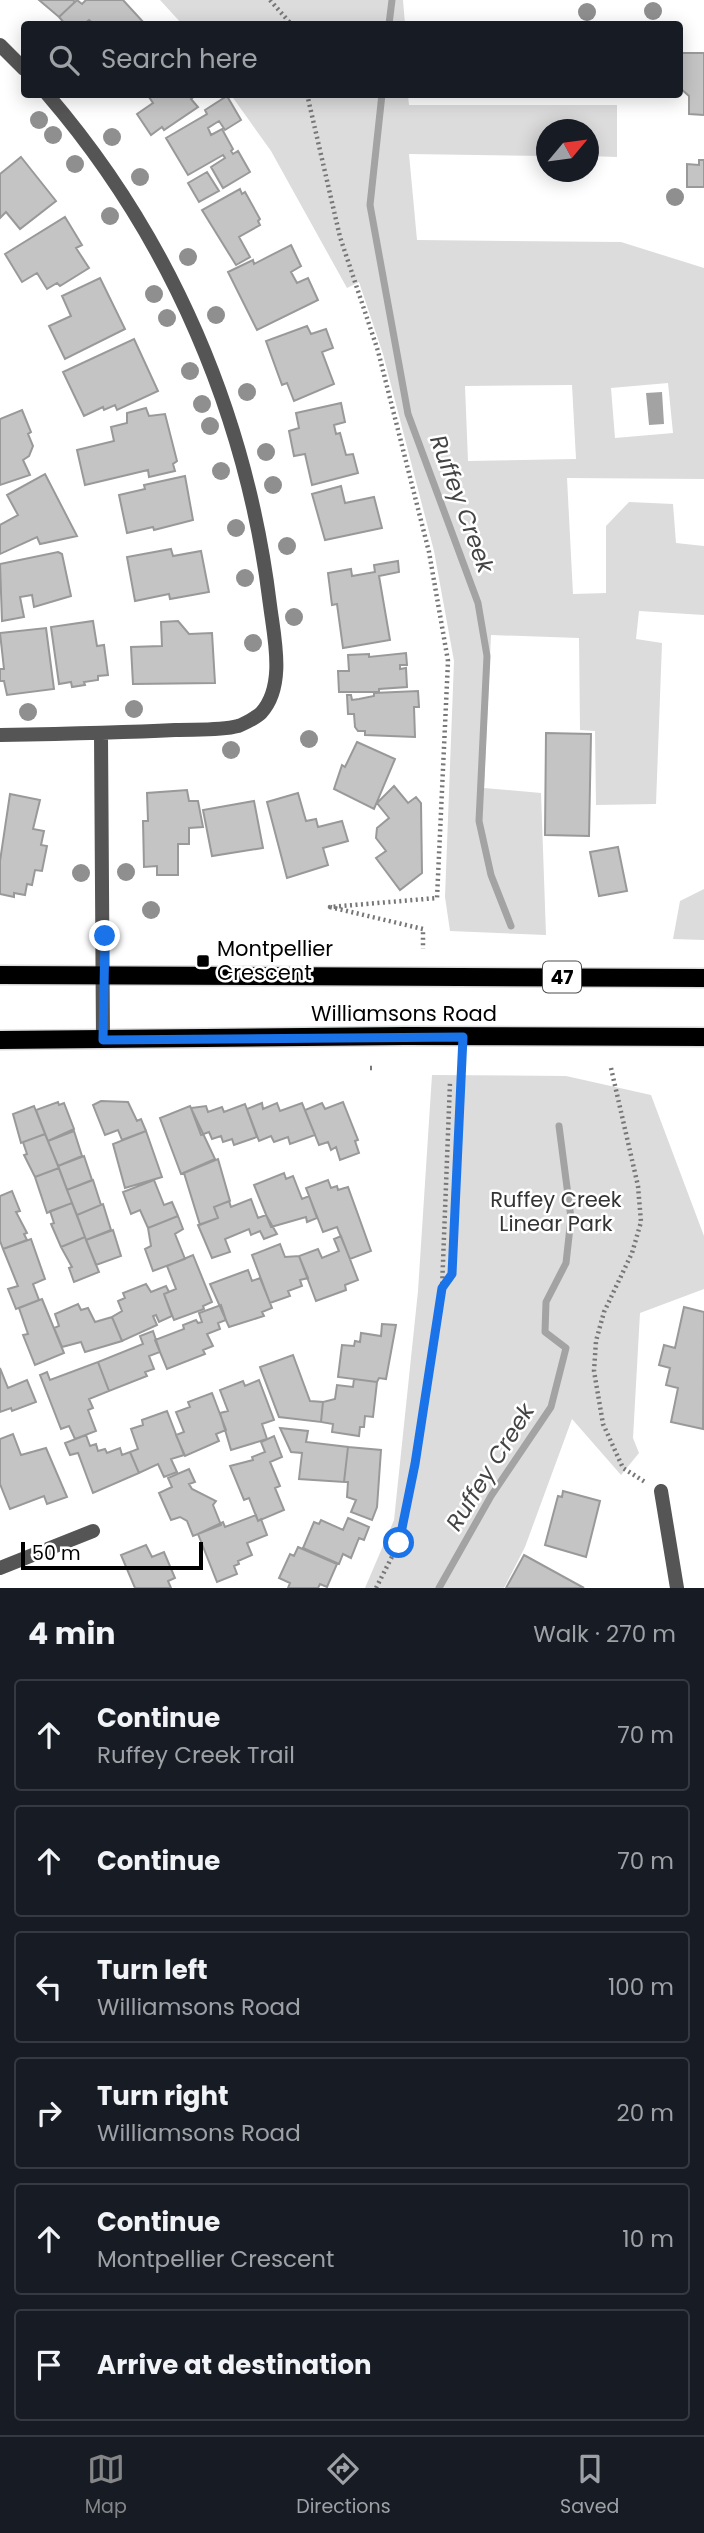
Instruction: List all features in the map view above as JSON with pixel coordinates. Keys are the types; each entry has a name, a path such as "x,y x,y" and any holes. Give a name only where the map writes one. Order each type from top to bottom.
{"main road":[{"name":"Williamsons Road","path":"0,975 103,974 203,978 704,978"},
{"name":"Williamsons Road","path":"0,1040 704,1037"}],"street":[{"path":"0,45 21,66"},
{"path":"0,735 101,734 238,726 261,712 276,682 275,644 266,572 228,410 192,320 146,229 89,144 50,98"},
{"path":"101,734 103,1040"},
{"path":"661,1491 677,1588"},
{"path":"0,1567 93,1531"}],"path":[{"path":"270,0 288,21"},
{"path":"308,98 340,237 378,351 429,552 448,661 438,898 330,908 423,929 423,949"},
{"path":"442,1288 452,1274 463,1037"},
{"path":"611,1068 638,1186 641,1222 632,1253 604,1312 596,1341 597,1400 603,1424 623,1468 661,1491"},
{"path":"376,1588 399,1543 415,1464 442,1288 450,1082"}],"green space":[{"path":"160,0 403,0 405,21 179,21"},
{"path":"233,98 408,98 409,105 617,105 617,157 599,156 599,119 536,119 536,156 409,154 417,240 621,242 704,268 704,479 567,478 573,594 606,593 606,526 629,502 673,504 676,543 704,546 704,615 639,611 636,639 662,643 656,804 596,805 595,731 580,730 579,638 491,635 484,788 541,793 546,935 450,931 445,897 454,661 434,551 383,354 359,282 347,288 271,151","holes":["668,383 673,433 615,438 611,388","572,385 576,459 468,461 465,386"]},
{"path":"704,889 704,940 673,939 680,901"},
{"name":"Ruffey Creek Linear Park","path":"432,1075 566,1076 651,1095 704,1236 704,1289 640,1313 633,1438 639,1453 621,1475 572,1419 525,1547 504,1588 365,1588 394,1520 418,1291"}],"shaded area":[{"path":"662,392 664,424 649,425 646,393"}],"building":[{"path":"39,0 73,0 75,2 59,17"},
{"path":"77,0 82,4 86,0 123,0 142,21 62,21 59,17"},
{"path":"683,53 704,53 704,115 689,114 689,96 683,91"},
{"path":"150,98 192,98 198,107 164,130 162,127 151,135 137,114 153,103"},
{"path":"228,98 241,120 225,130 219,121 208,128 211,135 222,129 233,149 231,151 233,154 238,151 250,172 223,188 211,167 225,158 223,155 188,175 166,138 207,114 205,110"},
{"path":"21,157 56,201 20,229 6,212 0,218 0,174"},
{"path":"699,160 704,160 704,187 687,187 687,164 699,165"},
{"path":"207,172 219,191 199,202 188,183"},
{"path":"240,189 242,194 245,192 260,219 260,225 239,237 250,257 236,265 202,210"},
{"path":"65,217 82,245 76,248 89,268 60,286 57,283 47,289 37,273 22,282 5,254"},
{"path":"291,245 301,266 291,272 297,283 308,278 318,300 257,330 228,272 253,260 254,264"},
{"path":"100,278 125,329 65,359 49,326 71,316 62,296"},
{"path":"307,326 311,334 326,329 333,348 322,352 334,384 294,401 287,383 282,385 266,341"},
{"path":"134,339 158,391 117,410 115,405 104,410 103,407 84,416 63,372"},
{"path":"341,403 345,422 334,425 336,434 340,433 346,455 353,454 358,473 312,485 305,454 294,456 289,431 299,428 296,413"},
{"path":"146,408 149,416 165,414 177,461 173,464 175,471 149,477 148,470 85,485 77,450 114,441 111,427 127,423 127,413"},
{"path":"22,410 31,432 28,434 33,446 29,456 23,460 30,475 0,485 0,419"},
{"path":"45,474 77,536 40,544 37,537 0,554 0,525 18,515 7,495"},
{"path":"185,476 193,520 154,530 153,527 127,533 119,495 145,489 144,485"},
{"path":"341,486 345,503 374,497 382,528 325,540 312,494"},
{"path":"171,549 173,556 201,551 209,592 170,599 169,594 135,601 127,557"},
{"path":"58,552 62,554 71,596 34,607 32,595 20,597 24,617 2,621 0,564"},
{"path":"398,561 399,572 379,576 390,640 343,648 337,604 332,605 328,573 351,569 352,576 375,572 374,565"},
{"path":"93,621 97,646 104,645 108,675 84,682 85,685 72,687 71,682 59,684 51,627"},
{"path":"178,621 189,634 212,633 215,683 133,684 131,647 162,646 161,622"},
{"path":"46,628 54,689 7,695 4,681 0,681 0,669 4,669 0,633"},
{"path":"406,653 407,665 400,665 400,669 406,668 407,687 379,689 379,692 339,692 338,671 349,671 348,655 369,654 369,657"},
{"path":"418,691 419,707 414,707 415,737 365,735 365,731 358,731 355,727 354,714 348,714 347,695 351,695 352,700 374,696 374,693"},
{"path":"546,733 591,734 589,836 545,835"},
{"path":"357,742 395,759 374,809 334,789 342,765 345,767"},
{"path":"394,786 408,803 416,797 421,803 422,873 400,890 376,858 386,851 376,838 377,828 389,818 377,803"},
{"path":"187,790 189,801 198,801 203,827 189,828 189,844 178,844 178,875 157,875 157,866 144,867 143,821 148,821 147,793"},
{"path":"298,793 306,821 316,819 318,827 342,821 348,841 323,848 328,865 287,878 267,802"},
{"path":"10,794 40,800 33,829 44,831 41,845 47,846 42,871 35,870 32,885 27,884 25,895 14,893 14,897 0,894 0,861"},
{"path":"254,801 263,848 212,856 203,810"},
{"path":"618,847 627,891 599,896 590,852"},
{"path":"101,1101 128,1102 137,1121 141,1119 146,1131 122,1140 118,1130 105,1135 93,1105"},
{"path":"58,1102 59,1105 64,1103 74,1129 48,1141 36,1110"},
{"path":"343,1102 358,1140 355,1141 359,1153 340,1160 336,1147 331,1150 328,1142 319,1145 305,1110 322,1103 325,1109"},
{"path":"262,1103 263,1109 277,1103 280,1111 302,1103 315,1135 290,1144 288,1137 274,1142 271,1136 259,1141 247,1109"},
{"path":"245,1104 257,1137 234,1145 232,1139 223,1142 221,1136 212,1139 209,1132 201,1135 191,1108 206,1106 208,1112 222,1107 224,1112"},
{"path":"34,1106 45,1134 21,1143 13,1114"},
{"path":"190,1106 215,1159 181,1174 160,1118"},
{"path":"74,1131 82,1156 58,1166 48,1141"},
{"path":"146,1131 162,1177 125,1188 113,1144"},
{"path":"45,1134 59,1168 35,1177 24,1155 27,1154 23,1142"},
{"path":"84,1156 92,1180 67,1190 58,1166"},
{"path":"218,1159 230,1201 214,1207 218,1218 200,1225 184,1173"},
{"path":"59,1168 72,1203 47,1213 35,1177"},
{"path":"284,1173 286,1179 293,1176 302,1199 309,1196 317,1218 307,1222 306,1217 271,1227 254,1185"},
{"path":"93,1180 101,1205 77,1215 67,1190"},
{"path":"154,1180 164,1205 172,1202 178,1216 148,1228 140,1210 131,1214 123,1192"},
{"path":"328,1180 331,1188 337,1186 338,1190 348,1187 371,1251 350,1259 337,1227 323,1232 306,1188"},
{"path":"12,1191 20,1211 16,1212 27,1233 24,1234 27,1240 3,1249 0,1241 0,1196"},
{"path":"251,1199 258,1218 266,1215 277,1234 264,1239 260,1231 251,1235 249,1229 225,1239 230,1252 212,1258 198,1225 218,1218 214,1207 229,1201 231,1207"},
{"path":"72,1203 85,1237 61,1247 51,1224 54,1223 50,1211"},
{"path":"103,1204 111,1230 86,1240 77,1215"},
{"path":"178,1216 183,1229 175,1234 185,1259 153,1271 145,1249 151,1246 148,1228"},
{"path":"113,1230 121,1256 96,1265 86,1240"},
{"path":"341,1236 358,1280 345,1285 346,1290 316,1301 299,1256 318,1249 322,1258 339,1251 334,1239"},
{"path":"85,1237 99,1272 74,1282 69,1268 72,1267 61,1247"},
{"path":"31,1239 45,1279 33,1284 39,1300 16,1309 8,1289 18,1286 3,1249"},
{"path":"280,1244 285,1257 299,1256 308,1278 300,1280 302,1286 288,1291 290,1296 270,1303 252,1255"},
{"path":"193,1255 212,1302 203,1306 204,1309 174,1320 164,1294 176,1289 167,1266"},
{"path":"248,1270 252,1281 260,1278 272,1308 262,1312 264,1316 229,1327 210,1284"},
{"path":"146,1284 151,1292 166,1286 169,1292 164,1294 172,1316 159,1322 156,1315 153,1316 157,1325 122,1341 112,1317 122,1311 118,1301 125,1298 123,1293"},
{"path":"42,1299 64,1353 35,1365 23,1335 28,1334 19,1308"},
{"path":"78,1304 81,1310 88,1308 95,1322 112,1317 122,1341 85,1352 81,1342 62,1347 54,1328 59,1326 55,1314"},
{"path":"221,1305 226,1320 218,1323 220,1329 207,1334 213,1346 203,1350 205,1354 167,1369 155,1340 184,1329 183,1325 196,1320 198,1323 202,1322 199,1313"},
{"path":"684,1307 704,1312 703,1429 671,1422 678,1388 666,1385 670,1368 659,1365 664,1345 675,1348"},
{"path":"382,1324 396,1325 386,1379 379,1378 377,1382 338,1377 342,1345 354,1346 355,1341 360,1342 361,1333 381,1336"},
{"path":"153,1331 160,1352 149,1356 154,1369 145,1372 147,1376 109,1391 98,1362 143,1344 140,1336"},
{"path":"293,1355 310,1401 323,1402 321,1422 279,1417 260,1367"},
{"path":"98,1362 109,1391 89,1399 93,1408 88,1410 96,1431 75,1439 69,1426 61,1429 40,1375 47,1372 50,1380"},
{"path":"0,1368 8,1388 27,1380 36,1402 12,1411 11,1408 0,1412"},
{"path":"354,1379 377,1382 373,1417 365,1416 364,1427 360,1427 359,1436 332,1432 333,1424 321,1422 323,1402 335,1399 337,1385 353,1387"},
{"path":"259,1380 274,1420 262,1424 267,1439 231,1450 220,1413 228,1411 220,1390 243,1381 245,1386"},
{"path":"212,1393 226,1430 216,1434 219,1441 185,1456 176,1435 184,1432 176,1412 190,1407 188,1402"},
{"path":"167,1411 184,1455 171,1459 177,1472 164,1477 158,1464 139,1473 130,1452 138,1449 131,1429 143,1425 142,1420"},
{"path":"280,1428 308,1431 306,1442 348,1447 344,1482 299,1479 302,1453 291,1452"},
{"path":"13,1434 21,1455 46,1448 67,1497 47,1504 44,1496 10,1509 0,1484 0,1439"},
{"path":"86,1435 90,1446 96,1444 98,1451 105,1449 107,1453 120,1448 122,1455 130,1452 139,1473 93,1493 78,1453 70,1455 65,1443"},
{"path":"274,1436 282,1457 270,1462 280,1486 275,1488 284,1510 258,1521 249,1498 244,1500 230,1466 253,1460 252,1457 265,1452 261,1442"},
{"path":"348,1447 381,1450 377,1507 372,1520 351,1512 356,1500 347,1497 348,1482 344,1482"},
{"path":"189,1469 195,1482 189,1484 192,1489 216,1501 213,1505 221,1525 193,1536 187,1521 180,1517 171,1520 159,1493 172,1487 168,1478"},
{"path":"563,1491 600,1501 586,1557 545,1545 558,1496 562,1497"},
{"path":"256,1515 258,1521 261,1519 267,1535 247,1543 252,1555 238,1561 239,1564 234,1566 237,1574 217,1582 198,1534 223,1522 225,1527"},
{"path":"348,1518 369,1527 364,1540 359,1538 351,1558 343,1554 339,1564 303,1548 314,1522 319,1524 321,1520 343,1530"},
{"path":"146,1545 152,1557 164,1552 175,1578 168,1581 171,1588 135,1588 121,1555"},
{"path":"298,1547 337,1564 327,1587 320,1584 318,1588 288,1588 290,1583 279,1578 290,1554 294,1556"},
{"path":"524,1555 584,1588 506,1588"}],"waterway":[{"name":"Ruffey Creek","path":"389,21 392,0"},
{"name":"Ruffey Creek","path":"382,98 370,205 408,414 478,603 487,656 479,821 491,875 511,926"},
{"name":"Ruffey Creek","path":"439,1588 491,1496 551,1407 566,1348 545,1332 546,1302 566,1263 571,1218 559,1126"}],"place":[{"name":"Montpellier Crescent","path":"203,961"}],"route":[{"path":"105,936 103,1040 463,1037 452,1274 442,1288 415,1464 399,1543"}]}
